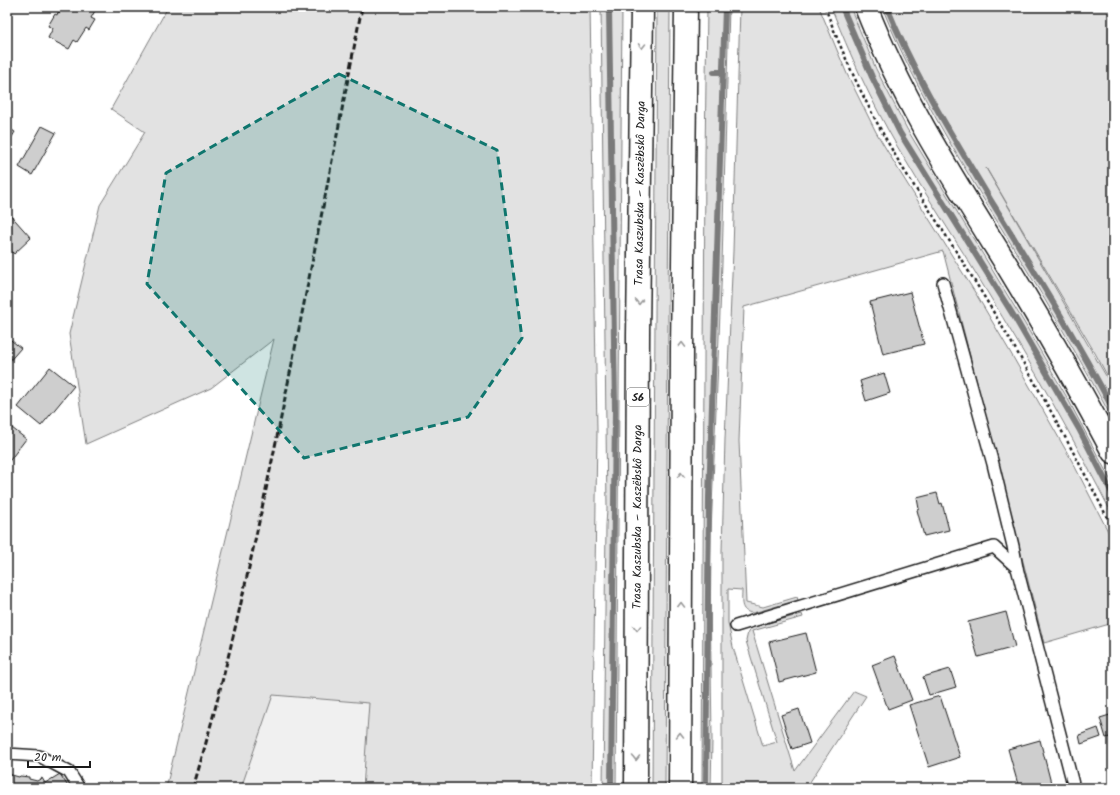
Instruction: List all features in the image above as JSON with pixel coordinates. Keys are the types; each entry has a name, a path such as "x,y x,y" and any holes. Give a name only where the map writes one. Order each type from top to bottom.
{"main road":[{"name":"Trasa Kaszubska – Kaszëbskô Darga","path":"636,788 638,343 642,7"},
{"path":"680,788 682,357 686,7"},
{"path":"866,7 874,28 902,88 938,152 1042,322 1113,452"}],"lane":[{"path":"943,283 993,464 1017,568 1074,788"},
{"path":"736,626 994,547 1017,568"},
{"path":"7,754 39,756 69,772 78,788"}],"path":[{"path":"825,7 859,87 885,136 904,170 970,273 1009,339 1075,456 1113,528"}],"highlighted area":[{"path":"339,74 497,150 522,338 468,417 304,458 147,284 166,173"}],"shaded area":[{"path":"168,7 590,7 597,431 592,788 363,788 369,703 273,695 241,788 166,788 274,339 211,388 86,444 69,334 100,205 145,132 111,109"},
{"path":"601,7 622,7 616,788 603,788 607,509"},
{"path":"657,7 670,7 665,788 652,788"},
{"path":"707,7 729,7 722,263 711,532 711,788 702,788 705,155"},
{"path":"740,7 819,7 847,74 876,132 1009,350 1072,461 1113,541 1113,623 1044,643 943,251 744,307 739,441 746,603 763,607 797,597 798,600 753,613 743,608 742,590 728,589 728,623 733,647 763,746 777,742 746,641 748,632 753,627 802,614 803,617 752,631 795,771 854,691 866,696 806,788 722,788 722,551"},
{"path":"831,7 850,7 876,69 907,129 1025,324 1069,401 1113,484 1113,516 1036,373 887,129 861,78"},
{"path":"882,7 1113,7 1113,386 986,168 1113,388 1113,420 1078,356 979,192 927,102"},
{"path":"272,695 370,703 361,788 241,788"}],"building":[{"path":"63,7 97,7 91,18 95,20 89,30 86,28 77,42 74,40 69,49 48,38 53,28 48,26 55,14 57,15"},
{"path":"42,126 56,133 32,175 19,167"},
{"path":"7,127 15,132 7,145"},
{"path":"7,211 31,238 14,254 7,246"},
{"path":"910,292 924,344 883,354 870,302"},
{"path":"7,337 21,348 7,364"},
{"path":"50,367 74,386 41,426 18,407"},
{"path":"884,373 890,393 866,401 860,381"},
{"path":"7,424 26,439 7,464"},
{"path":"937,493 940,504 942,503 949,530 924,536 917,510 919,509 917,498"},
{"path":"1006,612 1015,647 978,657 968,622"},
{"path":"806,633 816,672 779,682 769,642"},
{"path":"895,656 912,700 888,709 872,665"},
{"path":"950,669 956,687 929,695 923,677"},
{"path":"940,696 960,757 929,767 909,705"},
{"path":"799,709 810,743 792,749 781,715"},
{"path":"1113,714 1113,736 1106,738 1100,718"},
{"path":"1098,728 1101,737 1081,744 1079,735"},
{"path":"1040,740 1052,787 1019,788 1008,749"},
{"path":"8,774 19,777 29,777 29,779 37,781 42,778 45,783 60,774 69,788 7,788"}],"waterway":[{"path":"609,7 615,410 611,788"},
{"path":"706,788 709,497 725,7"},
{"path":"842,7 872,77 900,133 1015,318 1079,429 1113,495"},
{"path":"887,7 909,57 935,105 1069,329 1113,409"},
{"path":"714,72 723,72"}],"railway":[{"path":"193,788 224,673 260,519 362,7"}]}
